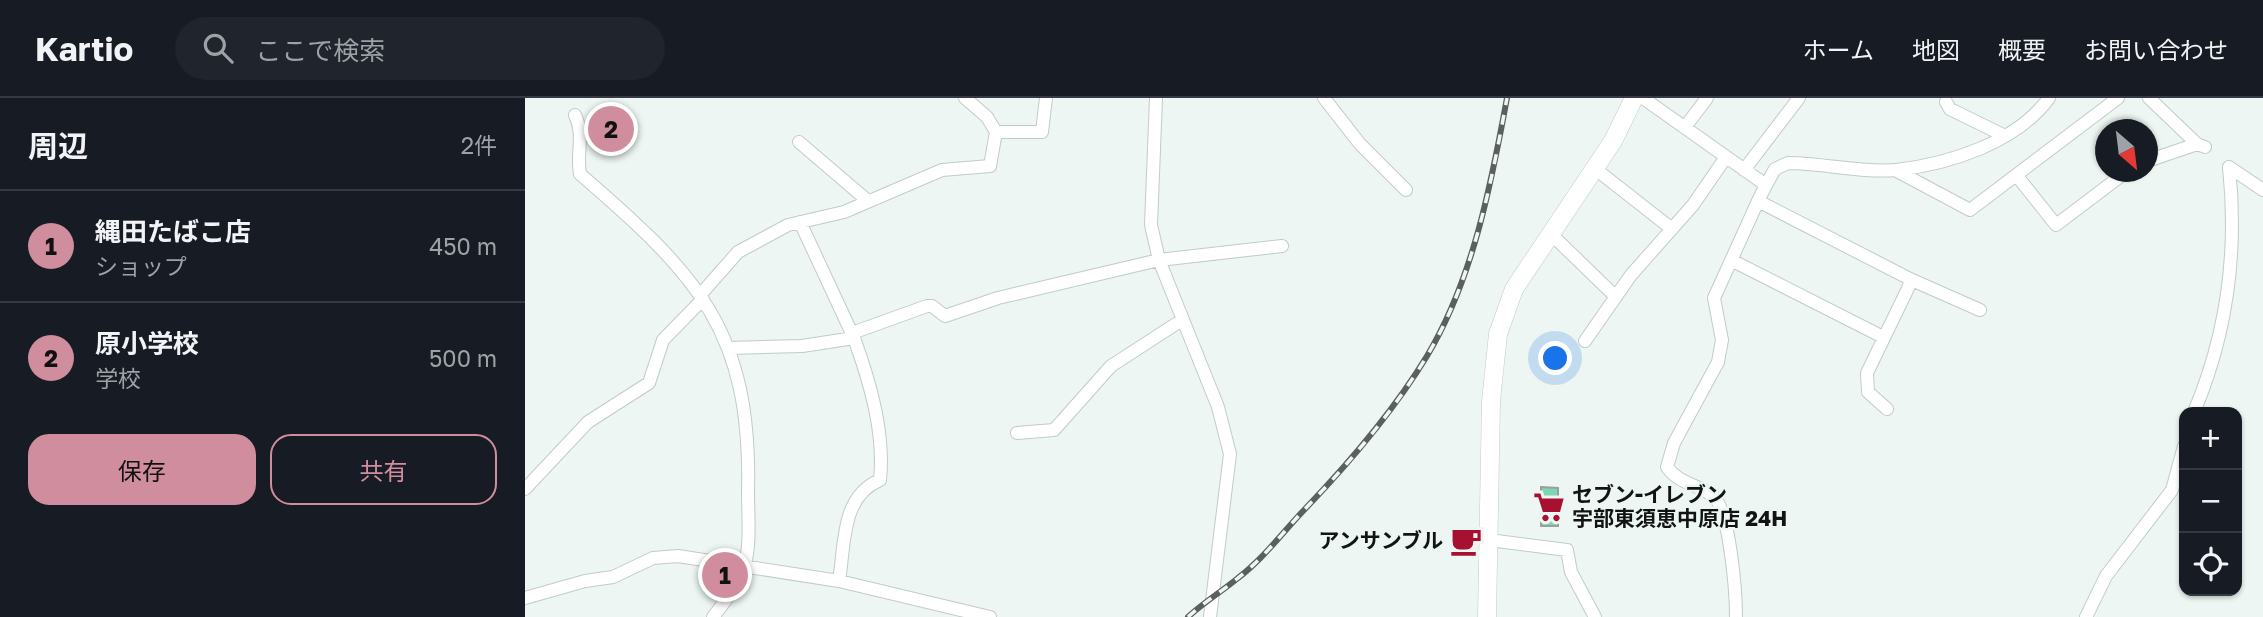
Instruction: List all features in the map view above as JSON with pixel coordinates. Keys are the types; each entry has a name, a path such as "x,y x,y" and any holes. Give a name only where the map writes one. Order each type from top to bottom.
{"street":[{"path":"525,489 588,422 649,383 663,340 739,252 788,225 844,212 942,170 990,166 996,132 987,117 965,98"},
{"path":"996,132 1042,132 1046,98"},
{"path":"1156,98 1151,225 1159,260 1218,407 1230,454 1210,617"},
{"path":"1324,98 1360,144 1406,190"},
{"path":"1487,617 1492,378 1498,334 1514,289 1623,124 1634,98"},
{"path":"1643,98 1766,185"},
{"path":"1685,127 1707,98"},
{"path":"1744,170 1799,98"},
{"path":"1737,617 1736,592 1723,513 1717,500 1674,477 1667,467 1674,443 1718,362 1722,340 1714,298 1766,185 1776,169 1788,163 1895,170 1959,157 2003,135 2041,109 2049,98"},
{"path":"1895,170 1970,210 2117,98"},
{"path":"2149,98 2201,146 2158,158"},
{"path":"1944,99 1950,109 2003,135"},
{"path":"575,115 582,129 577,160 580,174 653,236 702,296 736,366 748,432 744,567 713,617"},
{"path":"799,142 868,201"},
{"path":"1585,341 1616,297 1726,157"},
{"path":"1593,167 1672,229"},
{"path":"2196,407 2209,377 2224,323 2232,200 2229,167 2263,190"},
{"path":"2017,176 2056,225 2113,182"},
{"path":"1758,201 1912,280 1980,310"},
{"path":"800,222 853,336 864,367 882,456 880,480 858,493 849,513 839,581"},
{"path":"1552,234 1616,297"},
{"path":"729,348 802,346 853,336 926,306 932,306 944,316 1008,295 1159,260 1282,246"},
{"path":"1733,261 1883,337"},
{"path":"1887,409 1868,392 1867,373 1912,280"},
{"path":"1017,433 1054,430 1111,366 1182,320"},
{"path":"2086,617 2106,576 2172,490 2179,464"},
{"path":"1489,540 1567,550 1571,572 1595,617"},
{"path":"525,598 585,581 613,577 665,556 839,581 931,611 990,617"}],"building":[{"name":"セブン-イレブン 宇部東須恵中原店 24H","path":"1541,487 1558,488 1558,526 1541,526"}],"railway":[{"path":"1188,617 1247,571 1273,545 1370,436 1427,356 1457,295 1478,231 1507,98"}],"place":[{"name":"原小学校","path":"611,129"},
{"name":"セブン-イレブン 宇部東須恵中原店 24H","path":"1549,507"},
{"name":"アンサンブル","path":"1466,541"},
{"name":"縄田たばこ店","path":"725,575"}]}
